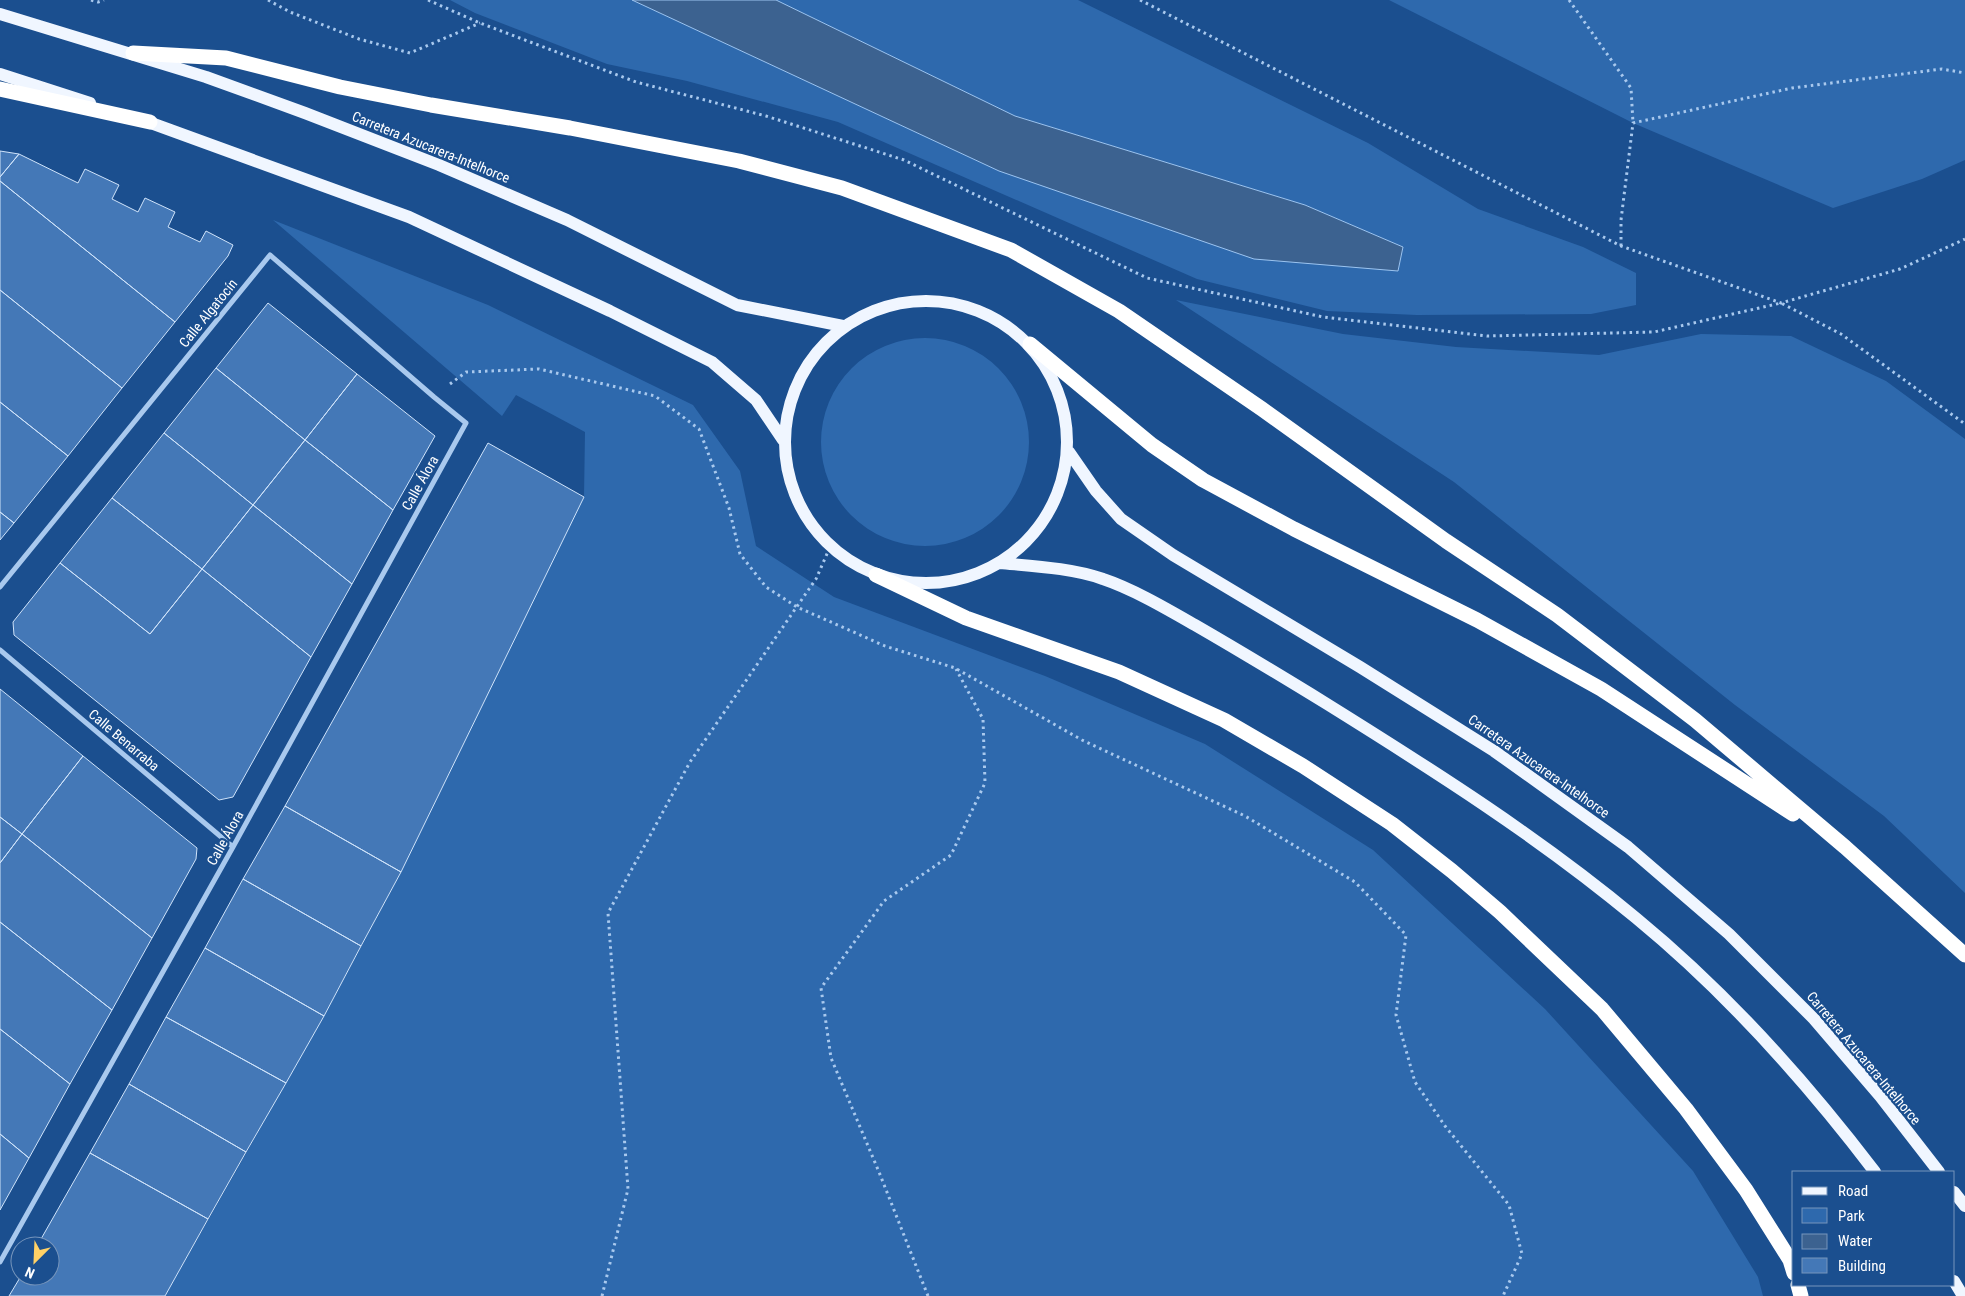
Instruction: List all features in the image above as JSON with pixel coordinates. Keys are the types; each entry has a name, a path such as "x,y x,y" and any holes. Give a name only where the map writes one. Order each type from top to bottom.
{"highway":[{"path":"133,53 226,58 340,87 422,104 570,128 739,161 842,188 1010,250 1119,311 1262,409 1446,541 1557,615 1695,720 1845,847 1965,955"},
{"path":"0,89 150,122"},
{"path":"1030,344 1152,445 1203,480 1294,529 1477,620 1601,689 1845,847"},
{"path":"876,575 966,618 1119,672 1224,720 1303,766 1392,824 1500,912 1602,1010 1686,1109 1746,1190 1790,1260 1792,1266"}],"main road":[{"name":"Carretera Azucarera-Intelhorce","path":"0,14 206,76 439,165 567,220 737,305 843,326"},
{"path":"0,74 150,122 409,217 610,311 712,362 756,400 783,440"},
{"path":"938,300 985,312 1009,326 1030,344 1055,380 1066,409 1068,465 1047,519 1000,563 961,578 913,584 876,575 852,563 830,547 810,524 792,492 783,440 791,396 820,346 843,326 888,305 938,300"},
{"name":"Carretera Azucarera-Intelhorce","path":"1069,452 1096,491 1121,519 1128,524 1173,555 1360,667 1494,751 1628,847 1729,934 1814,1019 1880,1096 1938,1171"},
{"path":"1000,563 1044,566 1102,578 1164,607 1249,656 1404,752 1536,840 1636,918 1695,970 1769,1044 1839,1124 1875,1171"},
{"path":"1955,1193 1965,1206"},
{"path":"1955,1282 1963,1296"}],"street":[{"name":"Calle Algatocín","path":"0,587 270,255 466,423"},
{"name":"Calle Álora","path":"0,1262 233,847 466,423"},
{"name":"Calle Benarraba","path":"0,650 233,847"}],"path":[{"path":"91,0 98,2 104,0"},
{"path":"268,0 290,12 359,39 410,53 480,23"},
{"path":"428,0 480,23 636,82 766,116 904,160 1148,278 1323,317 1487,336 1654,332 1781,303 1900,268 1965,238"},
{"path":"1140,0 1621,246 1781,303 1841,334 1965,424"},
{"path":"1569,0 1631,88 1633,123 1620,220 1621,246"},
{"path":"1633,123 1792,88 1942,69 1965,74"},
{"path":"434,397 466,372 539,369 655,396 699,430 729,508 740,554 766,587 797,607 885,646 955,668 1082,740 1245,816 1355,882 1406,935 1396,1015 1415,1082 1445,1126 1508,1205 1522,1254 1503,1296"},
{"path":"602,1296 628,1189 608,913 690,762 816,579 830,547"},
{"path":"928,1296 831,1058 821,988 884,901 951,855 985,783 983,719 955,668"}],"green space":[{"path":"450,0 632,0 999,171 1398,271 1403,247 1305,205 1015,116 776,0 1078,0 1368,143 1478,209 1583,247 1636,273 1636,305 1591,314 1417,315 1327,311 1197,279 838,122 687,81 607,64 475,13"},
{"path":"1389,0 1965,0 1965,160 1922,179 1833,208 1633,123"},
{"path":"273,220 488,305 693,405 740,471 756,546 834,597 1045,676 1205,744 1373,850 1545,1009 1693,1171 1758,1277 1763,1296 165,1296 324,1016 401,872 584,497 585,432 516,395 502,416"},
{"path":"1176,300 1343,334 1456,347 1599,355 1701,334 1791,336 1886,381 1965,439 1965,893 1884,816 1735,705 1454,482"},
{"path":"925,338 945,340 965,346 991,362 1005,376 1021,402 1027,422 1029,442 1027,462 1021,482 1005,508 991,522 965,538 945,544 925,546 905,544 885,538 859,522 845,508 829,482 823,462 821,442 823,422 829,402 845,376 859,362 885,346 905,340"}],"water":[{"path":"632,0 776,0 1015,116 1305,205 1403,247 1398,271 1254,259 999,171"}],"building":[{"path":"0,151 19,154 0,177"},
{"path":"19,154 78,183 85,169 119,185 112,199 138,212 145,198 175,212 168,227 200,242 206,231 233,245 228,256 175,322 0,181 0,177"},
{"path":"0,181 175,322 122,388 0,290"},
{"path":"0,290 122,388 68,456 0,402"},
{"path":"268,303 357,374 305,440 216,368"},
{"path":"216,368 305,440 253,505 164,433"},
{"path":"357,374 435,436 393,510 305,440"},
{"path":"0,402 68,456 14,523 0,512"},
{"path":"164,433 253,505 202,569 112,498"},
{"path":"305,440 393,510 352,584 253,505"},
{"path":"488,443 584,497 401,872 285,806"},
{"path":"112,498 202,569 150,634 60,563"},
{"path":"253,505 352,584 311,657 202,569"},
{"path":"0,512 14,523 0,540"},
{"path":"60,563 150,634 202,569 311,657 233,797 219,800 14,635 13,622"},
{"path":"0,689 83,756 22,834 0,817"},
{"path":"83,756 197,848 196,859 152,938 22,834"},
{"path":"285,806 401,872 361,946 243,879"},
{"path":"0,817 22,834 0,863"},
{"path":"22,834 152,938 112,1010 0,922 0,863"},
{"path":"243,879 361,946 324,1016 205,948"},
{"path":"0,922 112,1010 70,1084 0,1029"},
{"path":"205,948 324,1016 286,1083 166,1017"},
{"path":"166,1017 286,1083 246,1152 129,1084"},
{"path":"0,1029 70,1084 29,1158 0,1134"},
{"path":"129,1084 246,1152 208,1219 90,1153"},
{"path":"0,1134 29,1158 0,1210"},
{"path":"90,1153 208,1219 165,1296 9,1296 15,1286 60,1286 60,1236 43,1236"}]}
